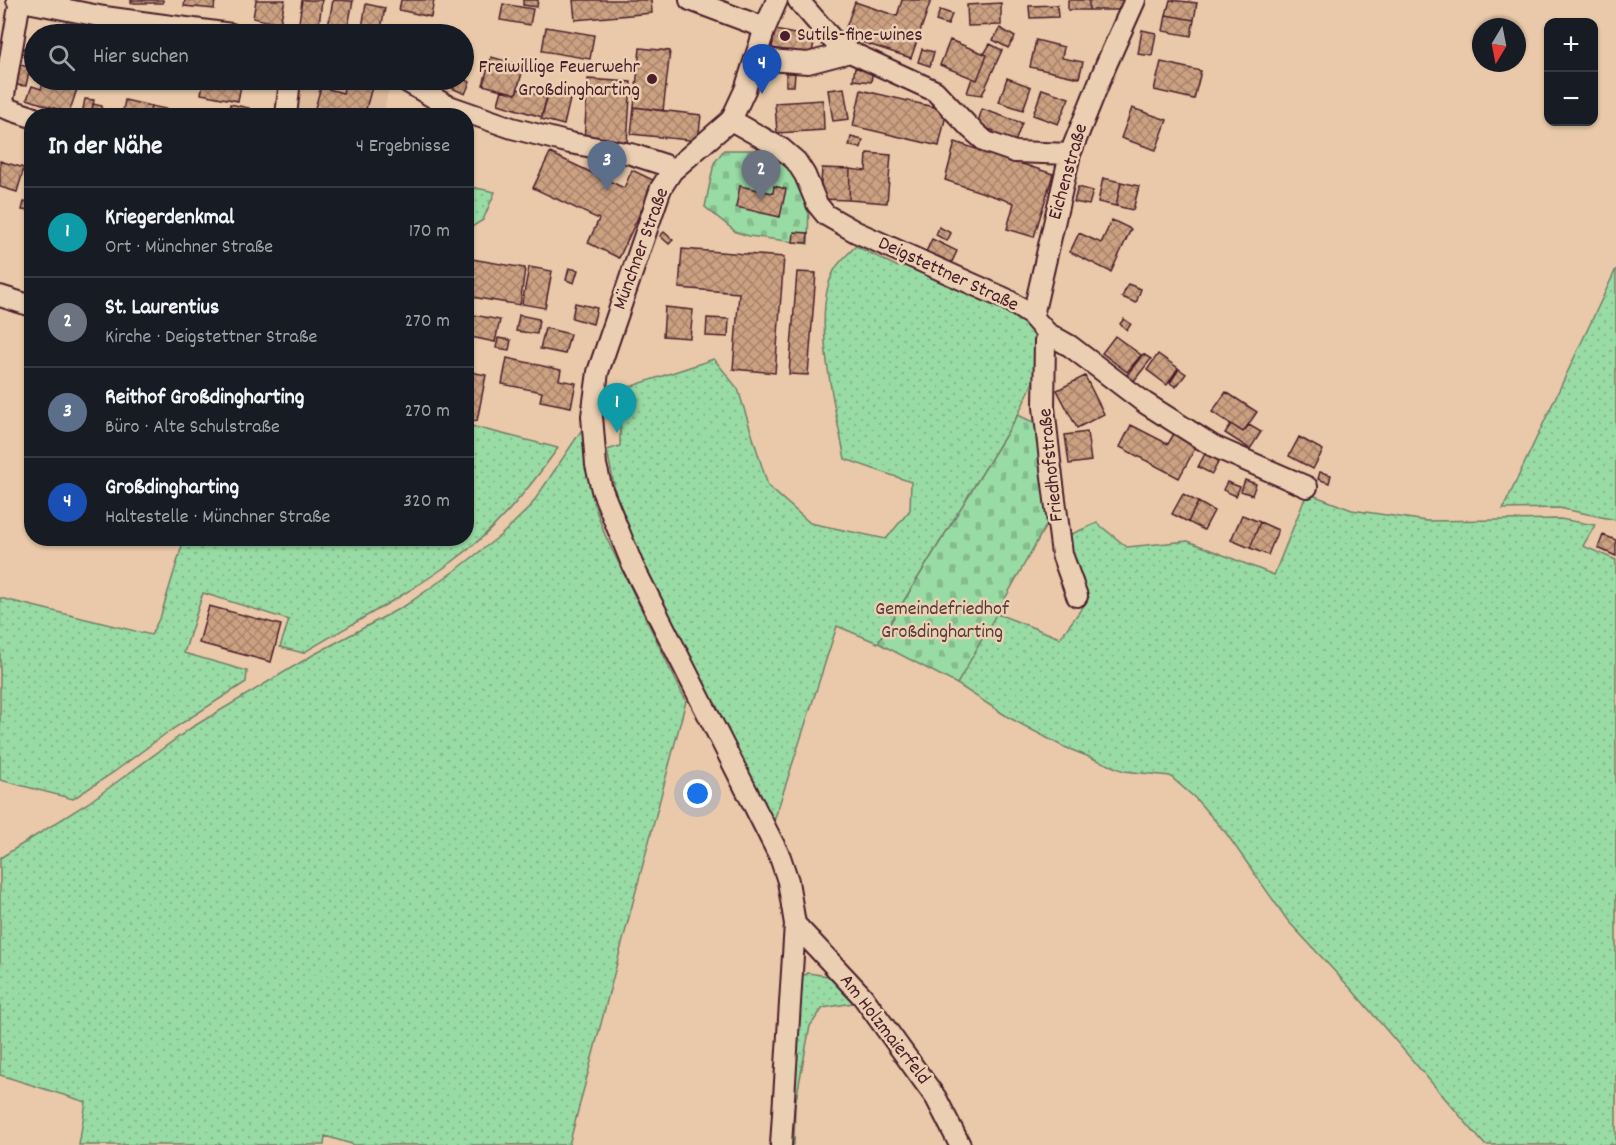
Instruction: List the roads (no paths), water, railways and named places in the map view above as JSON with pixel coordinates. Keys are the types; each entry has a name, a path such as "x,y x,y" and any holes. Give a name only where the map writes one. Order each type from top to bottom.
{"street":[{"path":"24,114 2,106 20,0 104,17 156,24"},
{"path":"690,0 765,28"},
{"name":"Münchner Straße","path":"777,0 765,28 745,90 731,120 672,171 661,188 598,372 592,416 596,465 602,490 633,566 780,857 793,902 795,924 781,1145"},
{"path":"798,0 832,39 850,52 935,91 986,142 1015,152 1070,154"},
{"name":"Eichenstraße","path":"1030,315 1034,311 1070,154 1135,0"},
{"path":"756,59 808,63 850,52"},
{"path":"287,108 290,90"},
{"path":"421,90 455,108"},
{"path":"474,115 512,128 570,143 631,154 665,165 672,171"},
{"name":"Deigstettner Straße","path":"731,120 782,149 796,160 806,175 817,204 826,215 856,232 1006,299 1030,315 1047,333 1070,346 1144,403 1213,446 1307,487"},
{"path":"0,296 24,304"},
{"name":"Friedhofstraße","path":"1047,333 1044,407 1050,461 1062,554 1077,596"},
{"name":"Am Holzmaierfeld","path":"795,924 863,997 936,1098 960,1145"}],"place":[{"name":"Sutils-fine-wines","path":"785,36"},
{"name":"Freiwillige Feuerwehr Großdingharting","path":"652,79"},
{"name":"Großdingharting","path":"762,94"},
{"name":"Reithof Großdingharting","path":"607,191"},
{"name":"St. Laurentius","path":"761,200"},
{"name":"Kriegerdenkmal","path":"617,433"}],"park label":[{"name":"Gemeindefriedhof Großdingharting","path":"942,622"}]}
